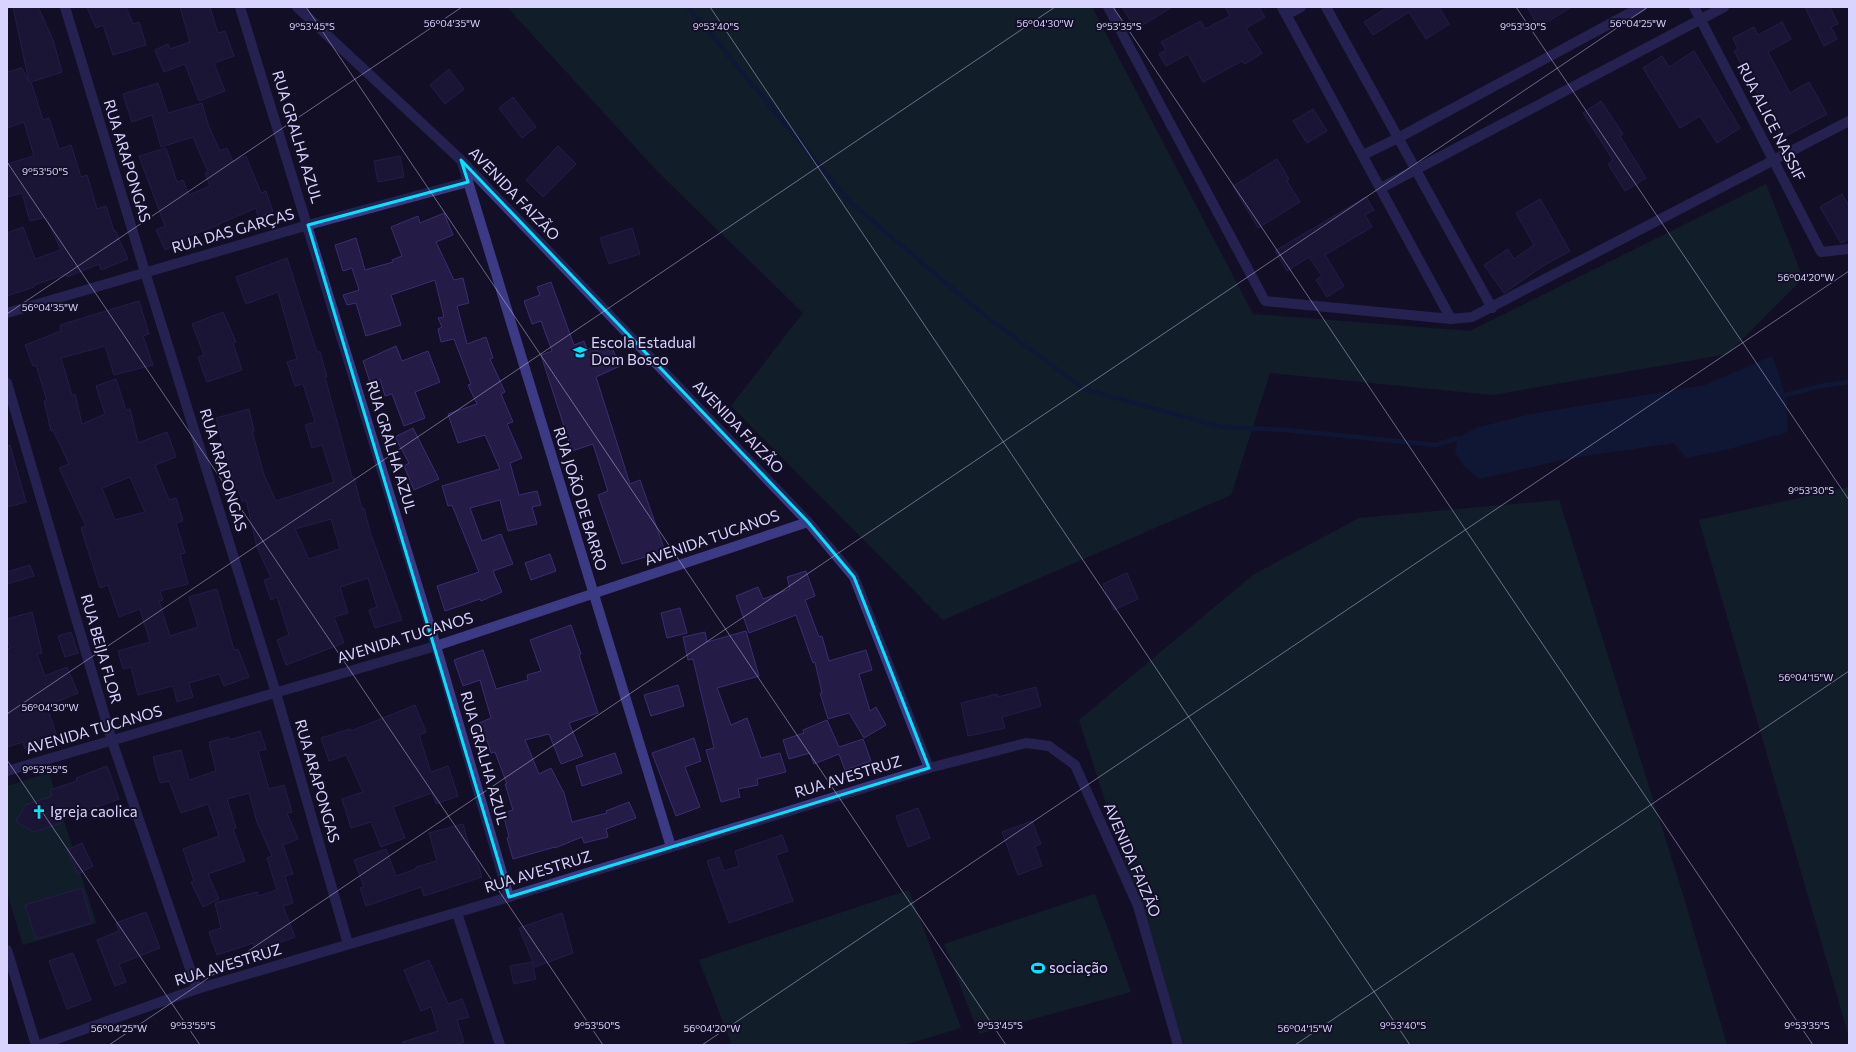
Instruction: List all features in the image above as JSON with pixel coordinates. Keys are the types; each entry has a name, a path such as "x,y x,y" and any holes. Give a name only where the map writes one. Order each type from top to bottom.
{"street":[{"name":"RUA ARAPONGAS","path":"64,7 276,692 348,944"},
{"name":"RUA GRALHA AZUL","path":"240,7 436,646 509,897"},
{"name":"AVENIDA FAIZÃO","path":"297,7 461,160 808,522 854,577 929,768"},
{"path":"1108,7 1265,301 1451,319 1472,317 1492,308 1849,121"},
{"path":"1301,7 1284,11 1451,319"},
{"path":"1326,7 1492,308"},
{"path":"1363,155 1398,138 1641,7"},
{"name":"RUA ALICE NASSIF","path":"1694,7 1821,252 1849,249"},
{"path":"1381,188 1724,7"},
{"name":"RUA JOÃO DE BARRO","path":"461,160 671,847"},
{"name":"RUA DAS GARÇAS","path":"7,313 308,225 468,182"},
{"name":"RUA BEIJA FLOR","path":"7,383 112,740 197,989"},
{"name":"AVENIDA TUCANOS","path":"7,772 436,646 808,522"},
{"name":"RUA AVESTRUZ","path":"40,1045 197,989 457,913 929,768 1026,744 1048,746"},
{"name":"AVENIDA FAIZÃO","path":"1048,746 1076,766 1138,906 1178,1045"},
{"path":"457,913 500,1045"},
{"path":"7,950 36,1045"}],"highlighted area":[{"path":"461,160 808,522 854,577 929,768 509,897 308,225 468,182"}],"green space":[{"path":"507,7 1092,7 1253,314 1470,331 1766,184 1803,278 1728,354 1493,395 1270,373 1231,495 943,620 731,406 803,313 657,171"},
{"path":"1849,487 1849,1037 1699,520"},
{"path":"1559,500 1684,898 1727,1045 1184,1045 1079,720 1253,575 1359,518"},
{"path":"49,773 96,923 23,945 7,893 7,786"},
{"path":"909,890 961,1028 904,1045 732,1045 699,960"},
{"name":"sociação","path":"1095,894 1131,992 979,1034 944,944"}],"water":[{"path":"1772,356 1784,393 1788,432 1729,449 1686,458 1674,443 1571,458 1479,479 1463,465 1455,452 1458,438 1476,428 1526,415 1705,385"}],"building":[{"path":"13,7 38,7 53,40 62,72 31,82 43,120 49,118 59,149 71,145 81,177 87,175 97,209 106,206 114,231 115,230 128,259 101,270 99,264 67,277 66,274 7,296 7,233 23,227 35,259 61,250 46,217 30,221 22,193 7,197 7,164 34,156 24,122 7,128 7,72 22,68 29,82"},
{"path":"87,7 126,7 133,24 139,22 146,45 113,55 103,25 96,28"},
{"path":"180,7 210,7 218,33 225,31 234,56 214,63 225,91 199,101 185,64 164,72 155,50 168,44 170,49 190,42"},
{"path":"1122,7 1172,7 1136,29"},
{"path":"1225,7 1259,7 1265,17 1246,28 1262,53 1245,64 1242,61 1203,82 1188,54 1166,66 1159,54 1166,50 1161,42 1201,21 1205,29 1230,16"},
{"path":"1388,7 1439,7 1449,24 1426,39 1409,12 1373,35 1364,22"},
{"path":"1527,7 1571,7 1539,27"},
{"path":"1805,7 1830,7 1838,24 1831,27 1837,39 1824,46"},
{"path":"1782,22 1791,39 1768,52 1790,93 1809,82 1827,114 1782,138 1734,51 1738,49 1733,38 1754,27 1758,35"},
{"path":"1694,51 1740,128 1717,143 1700,116 1680,128 1643,68 1662,56 1669,67"},
{"path":"449,69 464,89 445,104 430,85"},
{"path":"158,83 168,113 202,103 209,127 220,151 227,148 233,162 246,156 261,193 266,191 273,212 258,217 256,208 219,225 189,236 191,238 165,250 156,230 165,226 139,156 166,148 177,182 183,180 189,195 210,186 205,173 208,172 193,137 161,147 152,115 132,122 123,94"},
{"path":"513,97 536,127 522,138 499,108"},
{"path":"1601,101 1623,134 1620,136 1646,178 1625,191 1608,164 1613,160 1583,113"},
{"path":"1313,109 1327,131 1307,143 1293,121"},
{"path":"558,146 576,164 543,197 526,180"},
{"path":"400,156 404,177 378,182 374,161"},
{"path":"1277,159 1289,179 1287,181 1300,202 1258,228 1233,186"},
{"path":"1842,194 1849,206 1849,239 1841,243 1820,207"},
{"path":"1366,197 1374,210 1365,215 1372,227 1325,255 1344,286 1327,297 1316,280 1322,276 1309,257 1287,271 1275,251"},
{"path":"1540,199 1570,251 1543,266 1504,293 1484,265 1508,249 1514,259 1534,245 1516,213"},
{"path":"444,213 453,235 436,242 454,280 463,278 469,303 457,306 467,344 486,337 493,358 490,359 505,392 501,394 513,422 507,424 522,458 510,463 519,495 537,491 541,505 532,507 537,524 508,531 500,500 470,508 482,541 501,534 513,564 493,571 502,592 481,601 480,599 445,611 437,586 479,572 452,505 448,506 442,486 500,469 485,435 458,443 448,414 477,404 468,385 471,384 454,339 441,342 438,329 442,327 438,318 444,317 435,280 391,295 401,325 366,336 356,303 347,305 343,295 359,290 352,268 343,271 335,245 356,238 365,270 393,262 392,260 402,256 391,227 418,216 420,223"},
{"path":"632,228 640,254 609,264 600,238"},
{"path":"287,258 317,352 320,352 327,377 325,377 362,509 364,508 371,535 402,620 375,628 369,610 377,607 368,578 340,587 348,613 334,617 344,643 286,665 277,640 289,635 277,597 271,600 264,580 271,578 257,547 246,500 243,502 233,480 216,418 249,409 254,431 252,431 264,475 276,501 334,482 322,445 312,448 305,425 315,422 303,384 295,386 287,362 297,359 278,292 246,304 236,277","holes":["331,519 340,549 309,559 295,529"]},
{"path":"551,282 574,345 584,341 587,350 609,341 620,366 596,377 630,484 640,480 665,551 622,564 598,495 608,491 593,444 572,451 541,355 552,351 541,321 532,324 524,301 540,295 537,287"},
{"path":"139,301 149,334 143,336 153,365 114,375 105,346 61,358 72,395 75,394 82,424 105,414 96,386 116,379 126,410 130,409 138,443 167,432 176,457 155,465 169,500 176,498 183,521 176,523 185,553 180,554 188,584 160,591 163,600 159,601 170,636 198,627 189,597 217,589 234,650 238,649 249,677 224,686 219,674 189,683 193,697 177,702 173,686 138,695 131,667 123,669 118,651 150,642 140,609 119,617 108,585 100,588 81,528 86,526 59,468 69,464 53,430 51,431 44,401 47,401 36,365 33,366 25,345 61,331 60,325","holes":["130,477 145,512 115,520 102,488"]},
{"path":"223,312 236,342 233,343 242,370 207,382 198,357 204,355 192,324"},
{"path":"396,346 402,361 428,351 440,382 415,392 425,418 404,426 392,394 385,396 380,379 370,382 363,361"},
{"path":"413,428 439,479 414,490 404,466 409,463 395,437"},
{"path":"10,445 26,502 7,507 7,446"},
{"path":"550,554 556,571 531,580 525,563"},
{"path":"30,565 34,576 7,584 7,572"},
{"path":"806,571 815,596 805,600 819,637 822,636 829,661 866,650 872,670 859,674 870,711 876,707 886,725 864,738 849,713 828,719 820,693 822,693 815,662 813,663 796,615 749,633 736,596 758,587 763,599 790,589 787,577"},
{"path":"1127,573 1138,599 1114,610 1103,584"},
{"path":"680,608 687,633 667,638 661,613"},
{"path":"32,612 42,653 37,654 45,676 67,667 78,693 47,706 57,737 25,749 23,742 7,747 7,649 10,648 7,637 7,619"},
{"path":"571,625 598,713 569,723 583,756 561,764 549,734 525,740 539,774 551,768 564,793 572,822 607,813 606,811 629,802 636,818 606,829 608,837 584,843 582,837 555,848 513,859 507,838 509,837 503,813 513,810 505,784 507,784 495,752 491,753 487,740 479,743 472,726 491,718 480,680 463,686 454,660 483,650 496,689 528,680 527,675 541,671 530,640"},
{"path":"746,631 759,676 717,688 731,725 747,718 761,758 780,753 786,772 757,779 758,785 738,789 740,797 721,802 706,750 714,748 693,659 688,660 683,637 705,632 707,642"},
{"path":"71,632 78,653 65,657 58,636"},
{"path":"678,685 684,706 651,716 644,695"},
{"path":"1036,687 1041,706 1002,717 1005,728 968,736 961,703 997,694 998,697"},
{"path":"415,705 426,732 419,735 431,772 448,766 458,796 436,804 432,793 393,807 405,838 381,847 371,822 351,828 342,799 363,792 346,755 329,761 321,738 350,729 351,731"},
{"path":"827,720 839,747 863,739 871,761 845,770 839,754 814,764 810,753 789,759 783,740 804,733 803,730"},
{"path":"260,731 266,749 258,751 269,789 284,785 292,812 287,813 298,839 283,845 293,874 285,876 293,903 283,906 295,937 256,951 253,943 217,955 209,932 221,928 215,903 257,892 258,896 277,890 267,858 272,856 257,822 249,793 227,799 236,828 233,829 245,861 208,874 219,899 203,907 191,882 194,881 183,849 219,836 208,804 181,813 169,781 160,783 153,757 181,750 189,780 216,771 209,742 229,737 229,740"},
{"path":"694,738 701,761 685,767 700,807 676,816 652,753"},
{"path":"615,753 622,773 582,786 576,766"},
{"path":"107,766 119,799 60,820 61,823 34,832 16,822 25,805 52,796 50,790 77,781 76,778"},
{"path":"918,808 930,838 908,847 896,816"},
{"path":"1032,821 1041,844 1035,846 1042,866 1018,875 1002,832"},
{"path":"463,824 471,852 474,851 482,877 424,896 421,887 366,906 360,888 364,887 354,860 386,849 396,876 416,869 416,867 437,861 429,833"},
{"path":"782,835 788,851 776,855 793,901 729,923 707,861 719,857 724,871 739,866 735,851"},
{"path":"82,843 93,866 78,874 67,850"},
{"path":"82,888 92,923 36,939 25,905"},
{"path":"146,912 160,948 119,964 126,982 115,986 97,940 119,931 116,923"},
{"path":"562,913 573,953 535,967 519,928"},
{"path":"73,953 91,1000 67,1009 49,961"},
{"path":"429,960 448,1004 462,999 469,1017 457,1020 464,1042 455,1045 403,1045 403,1042 438,1031 431,1007 421,1011 404,970"},
{"path":"532,962 536,979 514,984 510,966"}],"waterway":[{"path":"688,7 849,201 979,311 1084,389 1221,427 1286,430 1436,445 1458,438"},
{"path":"1785,395 1821,386 1849,382"}],"place":[{"name":"Escola Estadual Dom Bosco","path":"580,352"},
{"name":"Igreja caolica","path":"39,812"},
{"name":"sociação","path":"1038,968"}]}
